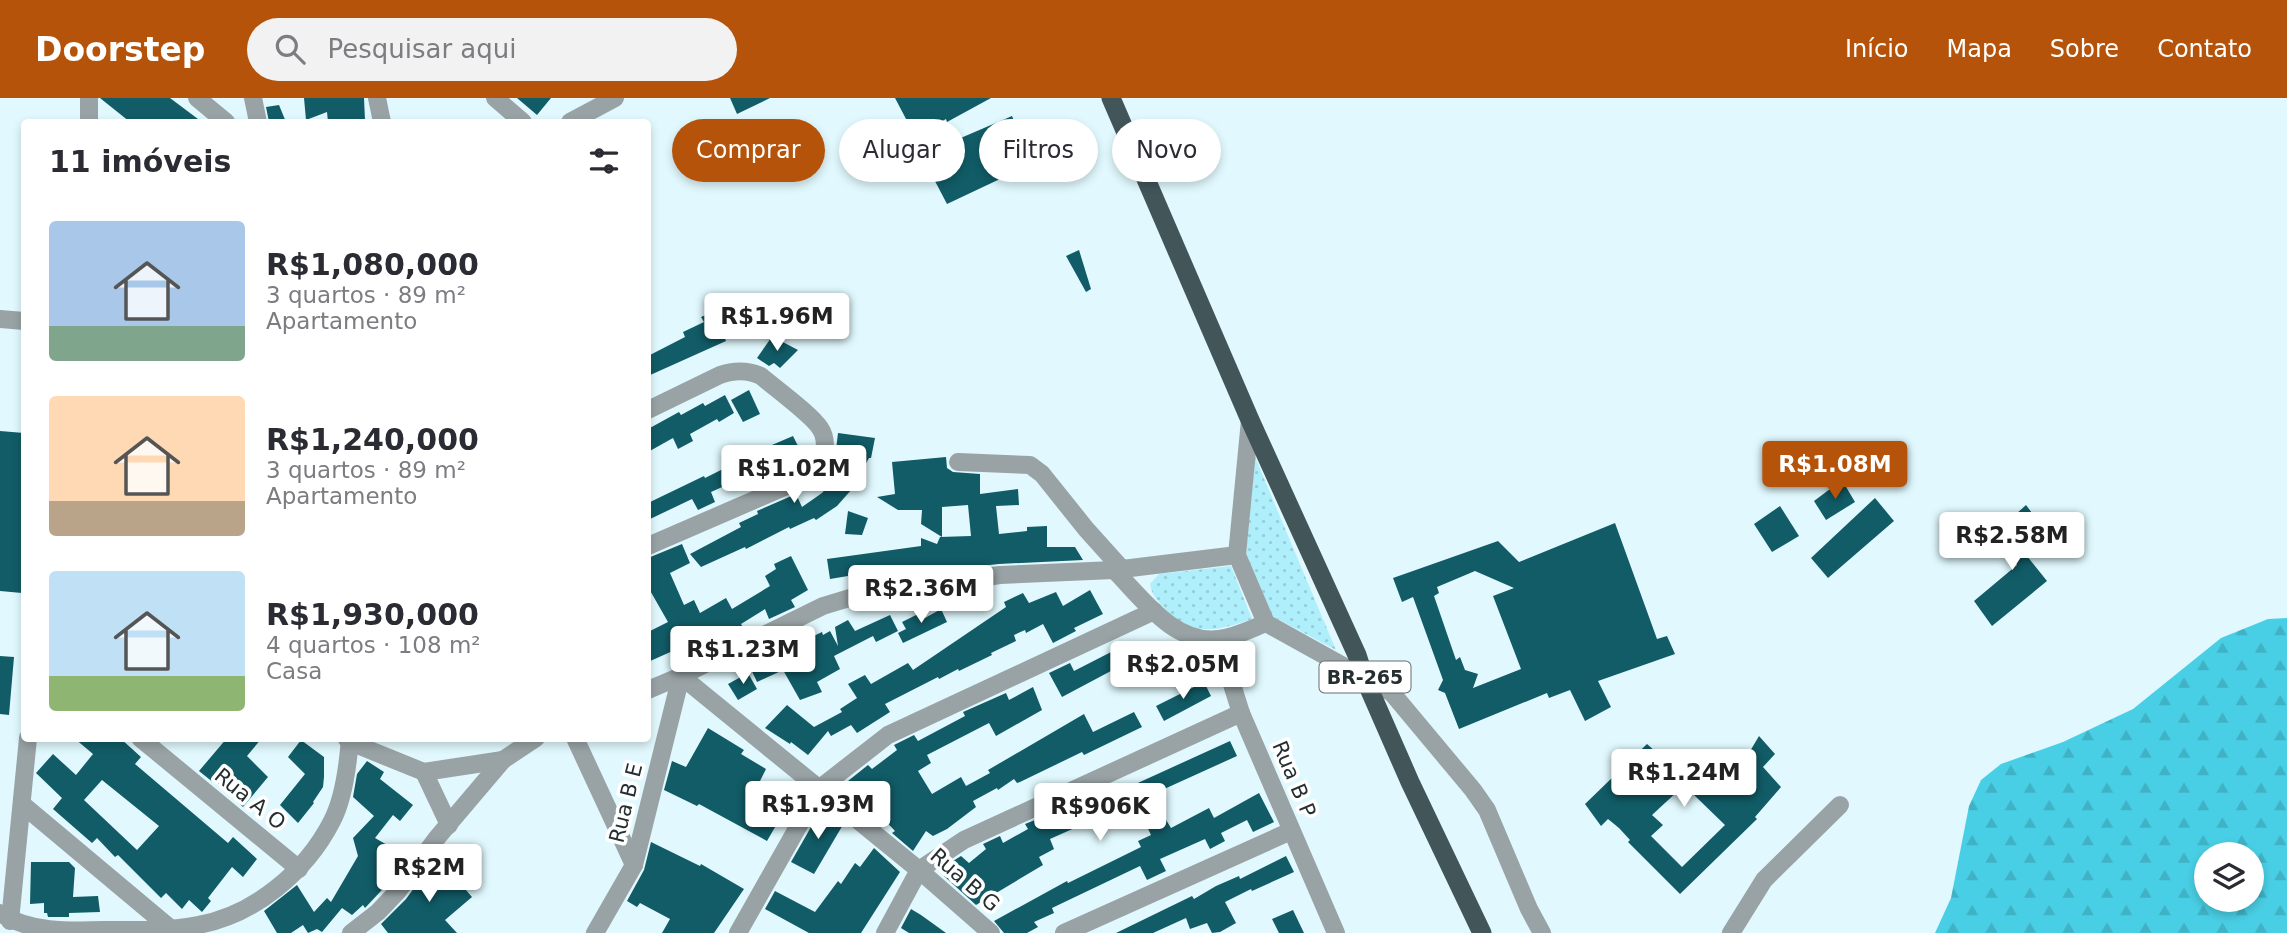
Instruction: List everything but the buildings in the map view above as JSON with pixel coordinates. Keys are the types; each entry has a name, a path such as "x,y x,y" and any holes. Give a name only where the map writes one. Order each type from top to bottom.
{"highway":[{"name":"BR-265","path":"1111,98 1250,420 1357,655 1410,782 1482,933"}],"street":[{"path":"89,98 89,119"},
{"path":"197,98 222,119"},
{"path":"253,98 257,119"},
{"path":"377,98 381,119"},
{"path":"495,98 520,119"},
{"path":"575,119 615,98"},
{"path":"0,319 21,321"},
{"path":"651,409 720,375 742,371 761,376 819,426 823,435 824,454 820,466 802,481 651,545"},
{"path":"1250,420 1237,555 1266,623 1392,693 1487,810 1542,933"},
{"path":"958,461 1030,465 1042,474 1118,570 1154,611 1174,628 1195,638 1218,640 1266,623"},
{"path":"651,689 681,677 823,606 856,596 1000,575 1118,570 1237,555"},
{"path":"738,933 820,788 888,735 1154,611"},
{"name":"Rua B P","path":"1218,640 1241,713 1336,933"},
{"name":"Rua B G","path":"681,677 820,788 991,933"},
{"name":"Rua B E","path":"595,933 634,865 681,677"},
{"path":"885,933 919,870 964,840 1241,713"},
{"path":"28,742 23,806 5,917 33,929 60,932 171,929 200,925 228,917 270,892 299,869 318,845 333,819 344,780 349,742"},
{"name":"Rua A O","path":"145,742 299,869"},
{"path":"354,742 424,772 503,760"},
{"path":"351,933 391,898 503,760 530,742"},
{"path":"577,742 634,865"},
{"path":"424,772 449,825"},
{"path":"1731,933 1764,880 1840,804"},
{"path":"23,806 171,929"},
{"path":"1072,932 1291,831"}],"shaded area":[{"path":"1255,457 1336,650 1272,616 1246,553"},
{"path":"1231,566 1252,619 1227,627 1195,628 1174,618 1155,597 1150,584 1159,574"}],"green space":[{"path":"2287,618 2287,933 1935,933 1951,898 1969,806 1981,780 2001,764 2063,742 2133,709 2221,638 2268,619"}]}
